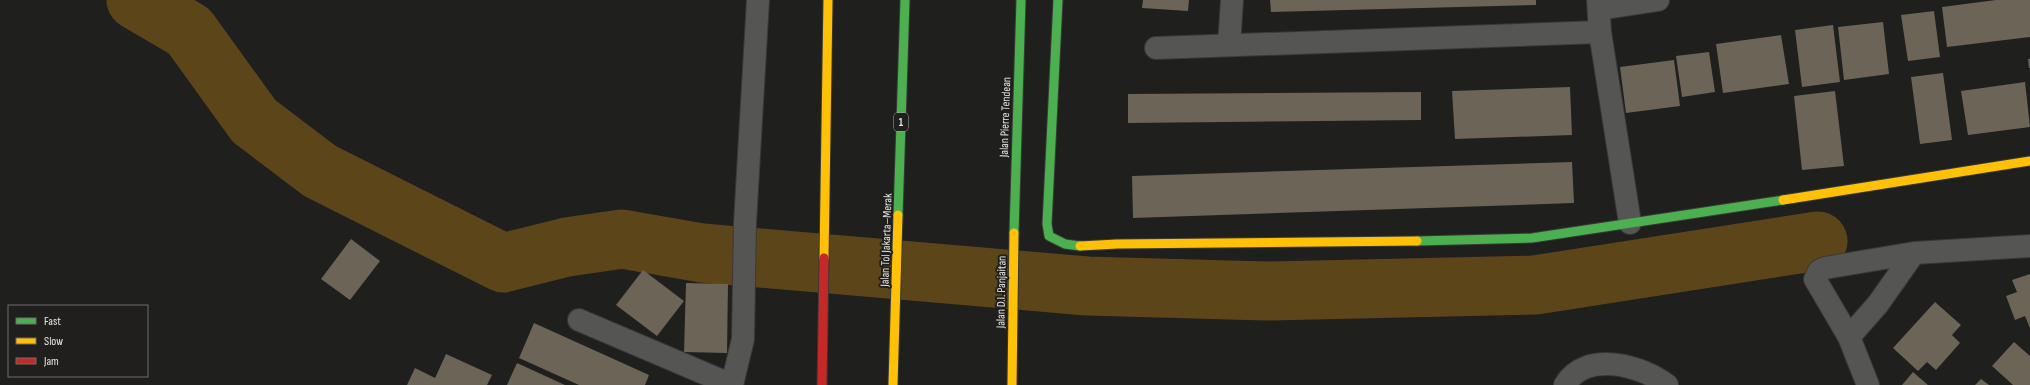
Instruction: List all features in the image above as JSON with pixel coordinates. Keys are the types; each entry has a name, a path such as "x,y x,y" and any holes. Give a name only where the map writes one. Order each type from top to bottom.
{"main road":[{"path":"822,385 828,0"},
{"name":"Jalan Tol Jakarta–Merak","path":"893,385 905,0"},
{"name":"Jalan Pierre Tendean","path":"1014,235 1021,0"},
{"path":"1058,0 1047,224 1049,236 1058,242 1079,247 1117,244 1427,241 1532,238 2030,162"},
{"name":"Jalan D.I. Panjaitan","path":"1012,385 1014,235"}],"street":[{"path":"579,320 732,385 743,339 746,223 758,0"},
{"path":"1229,45 1232,0"},
{"path":"1630,223 1600,32 1598,5 1658,0"},
{"path":"1156,48 1600,32"},
{"path":"1868,385 1849,337 1815,279 1818,271 1825,268 1914,253 2030,246"},
{"path":"1849,337 1878,304 1914,253"},
{"path":"1565,385 1581,368 1596,365 1630,366 1655,376 1668,385"}],"building":[{"path":"1143,0 1189,0 1188,11 1142,8"},
{"path":"1270,0 1536,0 1536,5 1271,12"},
{"path":"1996,0 2030,0 2030,37 1947,47 1942,7"},
{"path":"1934,11 1940,57 1908,61 1901,15"},
{"path":"1883,22 1889,74 1844,80 1838,27"},
{"path":"1833,25 1840,82 1802,87 1795,30"},
{"path":"1781,35 1789,84 1723,93 1716,44"},
{"path":"1709,52 1715,92 1682,97 1676,56"},
{"path":"2028,59 2030,59 2030,68 2029,68"},
{"path":"1674,60 1680,106 1626,113 1620,67"},
{"path":"1943,73 1952,140 1920,144 1911,77"},
{"path":"2025,82 2030,127 1968,135 1961,91"},
{"path":"1570,87 1572,135 1455,139 1452,91"},
{"path":"1835,91 1844,166 1802,170 1794,96"},
{"path":"1421,92 1421,120 1128,123 1128,94"},
{"path":"1572,162 1574,203 1133,218 1132,176"},
{"path":"351,239 380,261 350,300 321,279"},
{"path":"643,270 684,301 657,336 616,305"},
{"path":"2030,274 2030,328 2025,316 2015,320 2006,296 2017,292 2012,280"},
{"path":"686,283 728,284 727,353 684,352"},
{"path":"1935,302 1961,325 1952,335 1960,343 1936,370 1927,362 1918,371 1893,348"},
{"path":"534,323 649,375 645,385 579,385 519,358"},
{"path":"2014,342 2030,356 2030,385 2013,385 1992,366"},
{"path":"446,354 492,375 487,385 407,385 415,368 435,378"},
{"path":"517,363 565,385 507,385"},
{"path":"1913,372 1928,385 1902,385"},
{"path":"1981,379 1989,385 1975,385"}],"waterway":[{"path":"136,0 189,31 254,121 320,171 503,263 567,247 622,239 702,253 1087,286 1266,291 1535,285 1818,241"}],"traffic: fast":[{"path":"898,215 905,0"},
{"path":"1014,233 1021,0"},
{"path":"1058,0 1047,224 1049,236 1065,244 1080,246"},
{"path":"1417,241 1532,238 1783,200"}],"traffic: slow":[{"path":"824,258 828,0"},
{"path":"1783,200 2030,161"},
{"path":"893,385 898,215"},
{"path":"1012,385 1014,233"},
{"path":"1080,246 1117,244 1417,241"}],"traffic: jam":[{"path":"822,385 824,258"}]}
